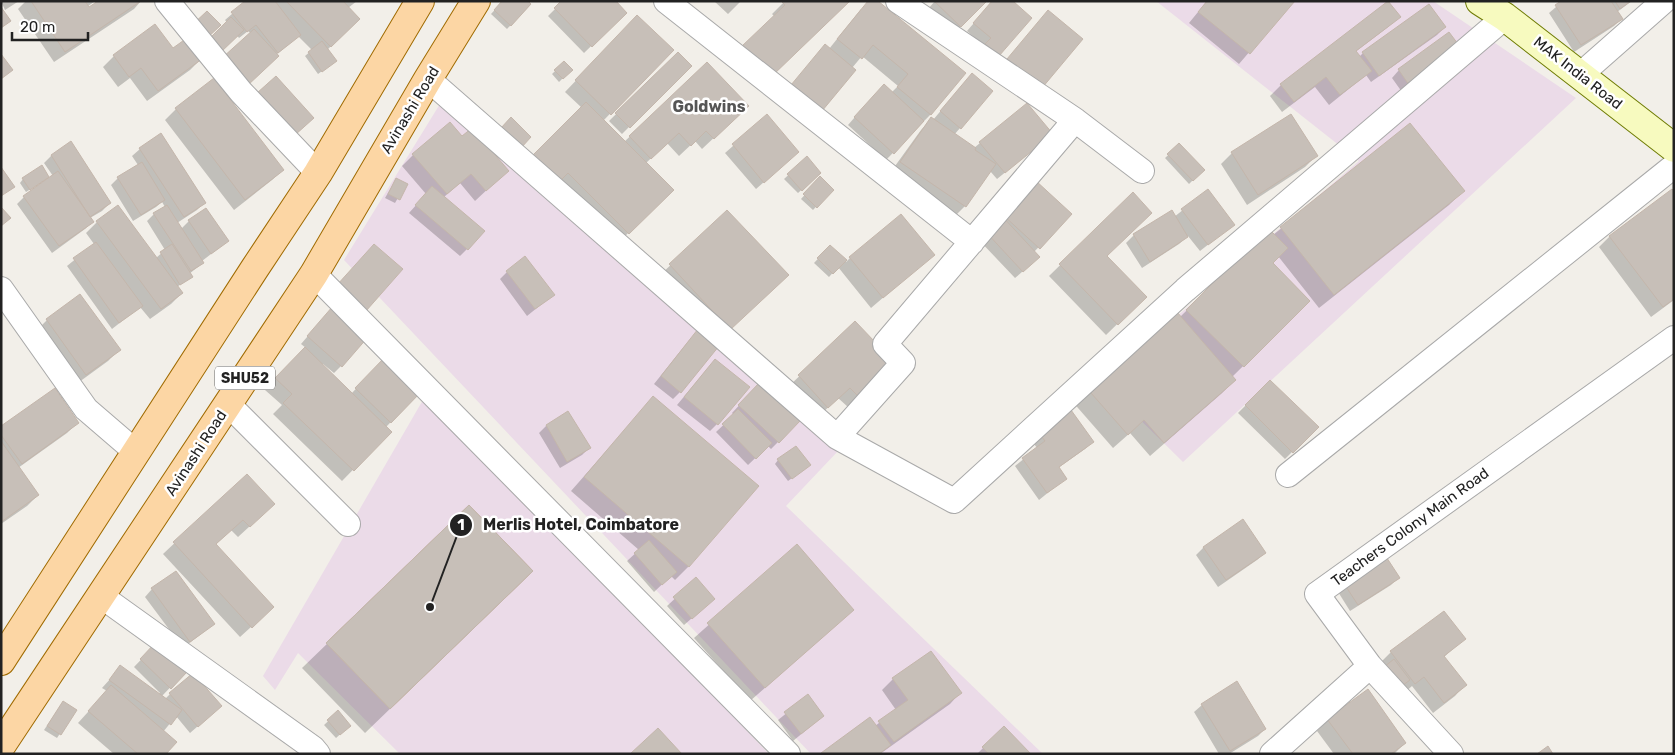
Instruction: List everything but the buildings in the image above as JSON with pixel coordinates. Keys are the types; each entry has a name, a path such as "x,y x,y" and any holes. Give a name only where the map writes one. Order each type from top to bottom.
{"main road":[{"name":"SHU52","path":"1,661 318,173 420,1"},
{"name":"Avinashi Road","path":"1,746 314,274 476,1"}],"street":[{"path":"167,1 241,92 318,173"},
{"path":"666,1 972,242"},
{"path":"898,1 1075,120 1142,171"},
{"name":"MAK India Road","path":"1480,1 1505,17 1674,148"},
{"path":"1580,75 1664,1"},
{"path":"428,79 837,437 954,501 1185,290 1505,17"},
{"path":"837,437 903,363 885,344 1075,120"},
{"path":"1288,475 1674,166"},
{"path":"314,274 788,754"},
{"path":"1,289 86,409 136,452"},
{"name":"Teachers Colony Main Road","path":"1450,754 1370,666 1317,594 1674,338"},
{"path":"228,404 348,524"},
{"path":"101,596 313,752"},
{"path":"1272,754 1370,666"}],"shaded area":[{"path":"1156,1 1433,1 1576,98 1183,462 1101,381 1359,161"},
{"path":"443,99 839,450 786,506 1043,754 811,754 344,260"},
{"path":"427,393 769,754 400,754 298,653 275,690 263,676"}],"place":[{"name":"Merlis Hotel, Coimbatore","path":"430,607"}],"district":[{"name":"Goldwins","path":"709,106"}]}
